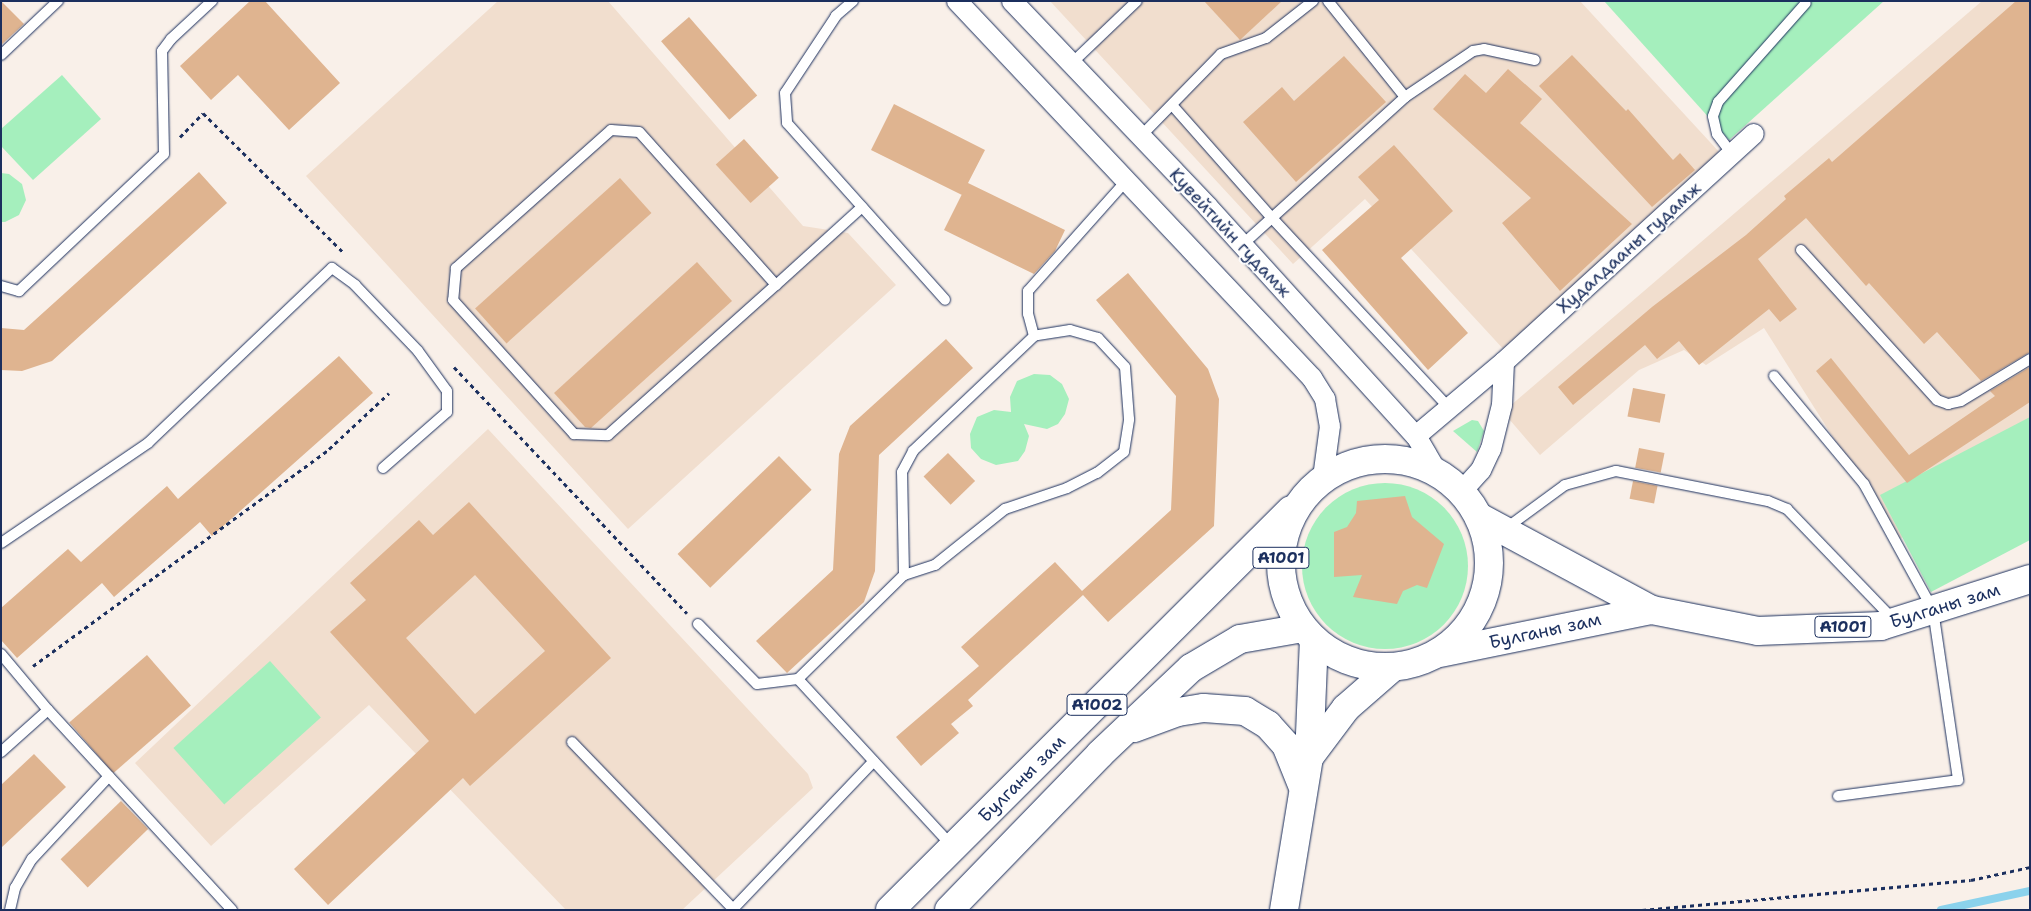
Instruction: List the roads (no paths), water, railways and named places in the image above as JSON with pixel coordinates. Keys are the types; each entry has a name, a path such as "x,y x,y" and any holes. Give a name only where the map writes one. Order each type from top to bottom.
{"main road":[{"name":"A1001","path":"1379,458 1409,461 1437,472 1462,492 1479,517 1488,542 1490,568 1485,593 1475,617 1464,631 1438,653 1393,667 1355,662 1338,656 1309,634 1289,605 1281,578 1284,541 1288,523 1302,499 1323,478 1350,464 1379,458"},
{"name":"Булганы зам","path":"890,910 1302,499"},
{"name":"Булганы зам","path":"1479,517 1652,610 1758,631 1882,626 2030,579"},
{"name":"Булганы зам","path":"1438,653 1652,610"},
{"name":"A1002","path":"949,910 1121,734 1191,668 1214,652 1240,639 1309,634"},
{"path":"1284,910 1302,785 1309,758 1309,634"},
{"path":"1309,758 1346,708 1393,667"},
{"path":"1121,734 1178,712 1204,708 1245,711 1268,725 1286,745 1302,785"}],"street":[{"path":"957,1 1312,378 1325,399 1330,426 1323,478"},
{"name":"Кувейтийн гудамж","path":"1012,1 1242,245 1416,436 1437,472"},
{"name":"Худалдааны гудамж","path":"1416,436 1448,407 1504,362 1754,134"},
{"path":"1462,492 1481,470 1491,449 1502,405 1504,362"}],"lane":[{"path":"1,55 58,1"},
{"path":"1,286 19,291 164,154 162,51 171,38 212,1"},
{"path":"853,1 836,16 784,93 787,123 945,300"},
{"path":"1071,64 1137,1"},
{"path":"1140,137 1221,54 1266,38 1313,1"},
{"path":"1328,1 1405,97"},
{"path":"1732,154 1717,134 1713,116 1718,102 1806,4"},
{"path":"1242,245 1405,97 1473,51 1484,49 1535,60"},
{"path":"1172,104 1272,218 1448,407"},
{"path":"776,285 639,132 611,130 456,268 453,300 574,434 608,435 776,285 862,207"},
{"path":"1034,336 1028,314 1028,291 1126,181"},
{"path":"1801,250 1937,400 1948,404 1961,401 2030,359"},
{"path":"1,543 148,443 332,268 355,285 418,351 447,391 447,412 383,468"},
{"path":"698,624 757,684 798,680 904,575 935,565 1005,509 1067,488 1097,473 1124,452 1130,419 1125,367 1098,338 1070,330 1034,336 912,451 902,472 904,575"},
{"path":"1774,376 1864,484 1933,610 1958,780 1838,796"},
{"path":"1504,530 1565,485 1616,471 1768,501 1787,509 1895,621"},
{"path":"1,654 18,677 232,910"},
{"path":"798,680 954,848"},
{"path":"1,752 48,710"},
{"path":"572,742 733,909 874,761"},
{"path":"10,910 15,888 32,859 109,776"}],"waterway":[{"path":"1941,910 2030,891"}]}
